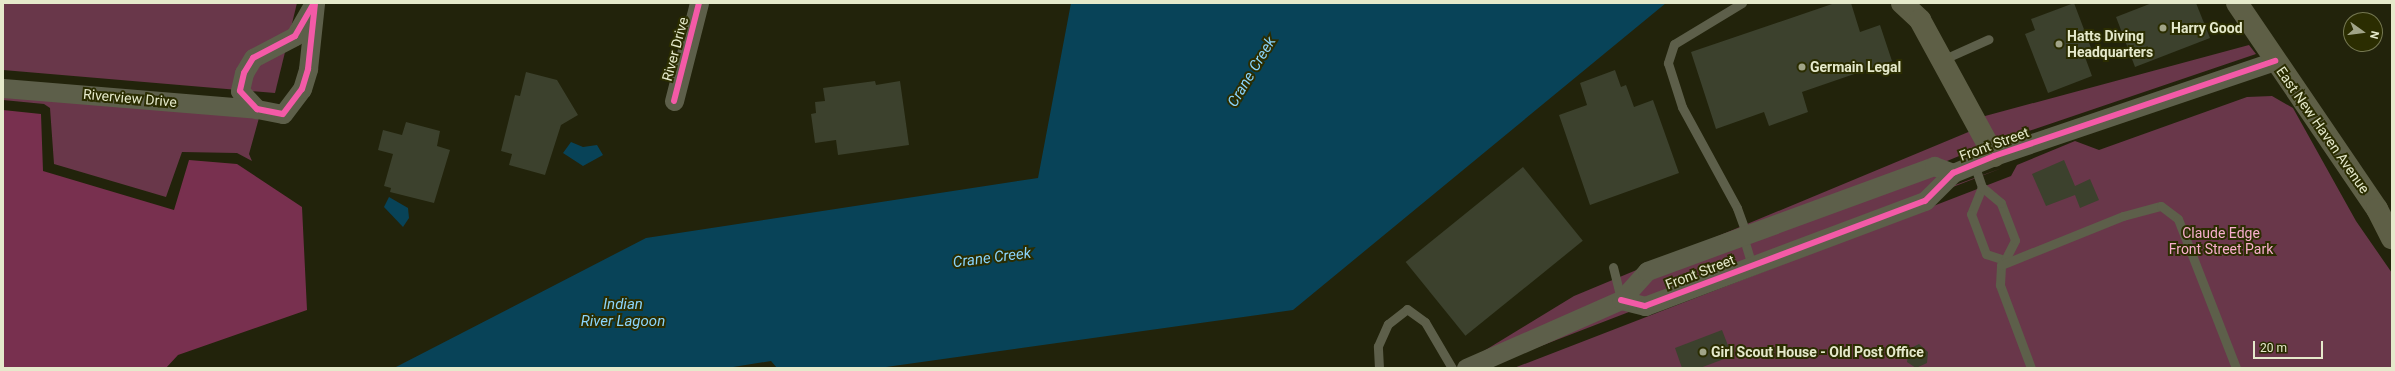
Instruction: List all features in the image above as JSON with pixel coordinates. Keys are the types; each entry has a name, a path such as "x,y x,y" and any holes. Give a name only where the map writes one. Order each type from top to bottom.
{"street":[{"path":"256,109 240,91 244,73 253,58 295,36 314,3"},
{"name":"Riverview Drive","path":"3,88 256,109 283,114 302,89 308,69 314,3"},
{"name":"River Drive","path":"674,101 700,3"},
{"path":"1902,3 1920,20 1942,60 1984,160"},
{"name":"East New Haven Avenue","path":"2237,3 2275,61 2378,208 2392,238"},
{"name":"Front Street","path":"1620,300 1645,306 1925,201 1953,173 1984,160 2275,61"},
{"name":"Front Street","path":"1466,368 1620,300 1648,271 1934,166 1953,173"}],"lane":[{"path":"1742,3 1674,44 1668,63 1682,107 1724,183 1745,235 1752,266"},
{"path":"1942,60 1989,39"},
{"path":"1984,160 1982,187 1971,214 1986,254 2005,260 2161,206 2178,219 2236,368"},
{"path":"1982,187 2001,203 2015,240 1999,272 2000,285 2031,368"},
{"path":"1613,267 1620,300"},
{"path":"1379,368 1378,346 1388,324 1407,309 1425,322 1452,368"}],"green space":[{"path":"3,3 297,3 275,93 3,70"},
{"path":"2249,45 2256,54 1976,149 1935,166 1947,188 2002,168 1484,368 1456,368 1574,296 1978,128 1974,119"},
{"path":"3,89 262,107 249,154 252,161 237,153 182,152 166,197 54,164 50,108 44,104 3,100"},
{"name":"Claude Edge Front Street Park","path":"2272,96 2293,108 2356,221 2392,273 2392,368 1514,368 2011,176 2017,165 2075,141 2099,150 2247,97"}],"shaded area":[{"path":"3,110 41,114 43,171 174,210 189,160 237,164 302,207 307,310 178,355 166,368 3,368"}],"water":[{"path":"1071,3 1666,3 1293,310 879,368 777,368 771,361 727,368 394,368 646,238 1038,178"},
{"path":"571,142 583,147 597,145 603,155 583,166 563,153"},
{"path":"389,197 408,208 409,218 403,227 384,207"}],"building":[{"path":"1835,3 1851,3 1860,32 1880,25 1892,61 1802,92 1808,112 1769,126 1764,112 1716,129 1691,52"},
{"name":"Hatts Diving Headquarters","path":"2074,3 2093,53 2085,57 2092,76 2048,93 2025,34 2035,30 2031,19"},
{"name":"Harry Good","path":"2152,3 2196,3 2210,38 2135,67 2116,17"},
{"path":"1615,70 1621,87 1626,85 1634,107 1653,100 1679,173 1590,205 1559,115 1587,105 1580,83"},
{"path":"526,72 557,80 578,115 561,125 545,175 509,165 512,154 501,151 515,95 520,96"},
{"path":"875,81 876,85 900,81 909,145 838,155 836,140 815,143 811,114 816,113 815,102 825,101 823,88"},
{"path":"406,122 440,131 437,146 450,150 434,203 390,192 391,188 384,186 393,154 378,150 383,130 402,135"},
{"path":"2064,160 2075,186 2090,179 2099,200 2080,208 2075,195 2046,206 2032,174"},
{"path":"1523,167 1583,241 1465,336 1406,262"},
{"name":"Girl Scout House - Old Post Office","path":"1722,330 1732,356 1700,368 1682,368 1675,348"},
{"path":"1919,344 1928,352 1927,363 1916,368 1907,362 1909,349"}],"cycle path":[{"path":"314,3 295,36 253,58 244,73 240,91 257,109 283,114 302,89 308,69 315,3"},
{"path":"674,101 699,3"},
{"path":"1621,300 1645,306 1925,201 1953,173 1994,156 2275,61"}],"place":[{"name":"Harry Good","path":"2163,28"},
{"name":"Hatts Diving Headquarters","path":"2059,44"},
{"name":"Germain Legal","path":"1802,67"},
{"name":"Girl Scout House - Old Post Office","path":"1703,352"}],"water label":[{"name":"Crane Creek","path":"1252,72"},
{"name":"Crane Creek","path":"992,258"},
{"name":"Indian River Lagoon","path":"623,312"}]}
